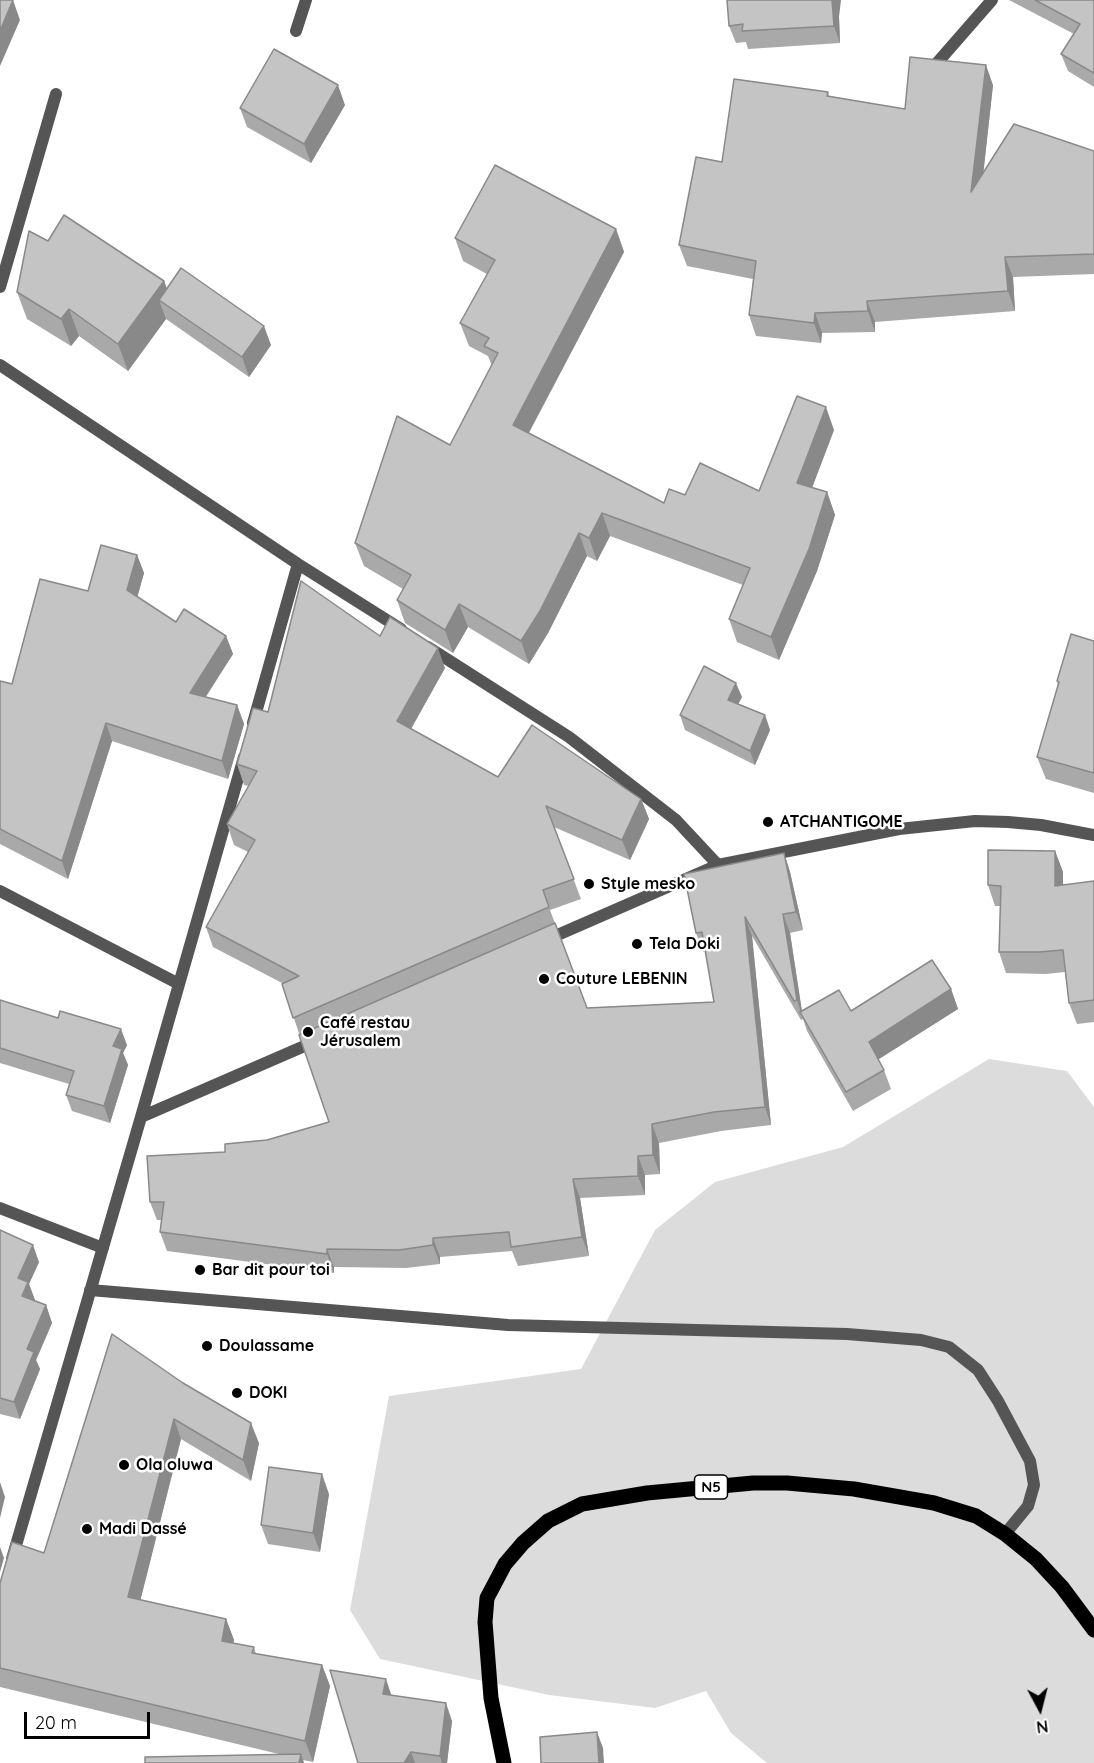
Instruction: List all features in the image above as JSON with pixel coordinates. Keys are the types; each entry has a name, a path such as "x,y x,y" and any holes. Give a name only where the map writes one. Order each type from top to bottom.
{"main road":[{"name":"N5","path":"504,1763 491,1698 485,1622 488,1598 505,1564 523,1543 548,1521 582,1504 647,1493 787,1483 854,1489 934,1503 976,1516 1005,1534 1036,1559 1062,1587 1094,1630"}],"street":[{"path":"296,31 306,0"},
{"path":"937,63 992,0"},
{"path":"0,287 56,94"},
{"path":"0,365 298,564 569,737 676,820 718,865"},
{"path":"10,1566 141,1117 298,564"},
{"path":"533,946 718,865 899,830 975,821 1041,825 1094,835"},
{"path":"0,891 179,984"},
{"path":"141,1117 326,1036"},
{"path":"0,1208 103,1248"},
{"path":"90,1290 508,1325 847,1334 921,1340 949,1347 978,1370 998,1401 1030,1461 1034,1485 1028,1506 1005,1534"}],"shaded area":[{"path":"989,1059 1067,1071 1094,1107 1094,1763 767,1763 731,1733 706,1691 655,1708 549,1695 380,1659 350,1610 389,1396 581,1369 655,1230 715,1182 843,1147"}],"building":[{"path":"0,0 13,0 0,31"},
{"path":"727,0 832,0 834,26 742,31 743,24 729,26"},
{"path":"1035,0 1094,0 1094,73 1061,54 1080,24"},
{"path":"274,49 338,85 304,144 240,108"},
{"path":"910,57 986,65 971,192 1014,124 1094,151 1094,254 1005,257 1008,291 867,301 868,311 815,313 814,323 749,315 756,261 679,245 696,157 722,162 734,79 828,92 827,96 905,109"},
{"path":"495,165 616,229 513,425 664,503 669,489 685,495 700,463 759,491 797,396 826,407 797,483 827,492 809,549 771,637 729,619 750,568 602,513 589,538 579,533 540,611 521,641 459,604 445,630 397,600 411,575 355,543 397,416 450,445 498,353 484,346 489,338 460,323 495,260 455,238"},
{"path":"64,215 164,281 118,344 69,309 61,319 17,292 29,231 48,241"},
{"path":"181,268 264,326 242,357 159,300"},
{"path":"101,545 137,555 127,590 176,622 184,609 226,636 190,693 237,705 222,761 106,723 62,861 0,829 0,681 12,684 40,579 88,591"},
{"path":"301,581 380,636 390,617 438,648 397,721 498,777 532,725 641,799 622,840 546,806 574,879 543,890 549,907 293,1018 282,984 299,976 206,927 255,840 227,824 257,771 237,764 253,708 268,712"},
{"path":"1071,634 1094,641 1094,773 1037,757"},
{"path":"704,666 736,683 728,700 765,715 750,751 680,715"},
{"path":"988,850 1055,851 1055,886 1094,881 1094,1000 1069,1003 1063,950 999,952 1001,886 988,885"},
{"path":"784,853 796,912 783,914 797,1000 794,1001 745,917 765,1107 714,1112 652,1124 653,1155 638,1156 638,1176 573,1179 582,1237 511,1247 509,1232 433,1238 433,1245 399,1250 327,1249 327,1254 160,1232 164,1202 150,1202 147,1156 225,1152 225,1144 267,1140 329,1122 299,1035 555,923 587,1008 714,1002 702,932 696,933 684,874"},
{"path":"932,960 951,989 869,1042 884,1070 846,1092 800,1012 839,990 851,1011"},
{"path":"0,1000 58,1018 60,1011 121,1029 113,1046 122,1049 104,1106 66,1095 74,1071 0,1048"},
{"path":"0,1230 33,1245 18,1278 28,1282 22,1296 46,1305 27,1349 34,1352 14,1402 0,1398"},
{"path":"112,1334 183,1383 251,1423 243,1460 174,1419 128,1597 226,1619 222,1641 254,1647 252,1653 322,1665 305,1741 0,1668 0,1583 12,1542 44,1553"},
{"path":"269,1467 322,1474 313,1533 261,1525"},
{"path":"330,1670 386,1679 383,1694 446,1703 440,1756 411,1752 404,1763 358,1763"},
{"path":"597,1732 599,1763 541,1763 540,1737"},
{"path":"301,1754 299,1763 145,1763 145,1757"}],"place":[{"name":"ATCHANTIGOME","path":"768,822"},
{"name":"Style mesko","path":"589,884"},
{"name":"Tela Doki","path":"637,944"},
{"name":"Couture LEBENIN","path":"544,979"},
{"name":"Café restau Jérusalem","path":"308,1032"},
{"name":"Bar dit pour toi","path":"200,1270"},
{"name":"Doulassame","path":"207,1346"},
{"name":"DOKI","path":"237,1393"},
{"name":"Ola oluwa","path":"124,1465"},
{"name":"Madi Dassé","path":"87,1529"}]}
